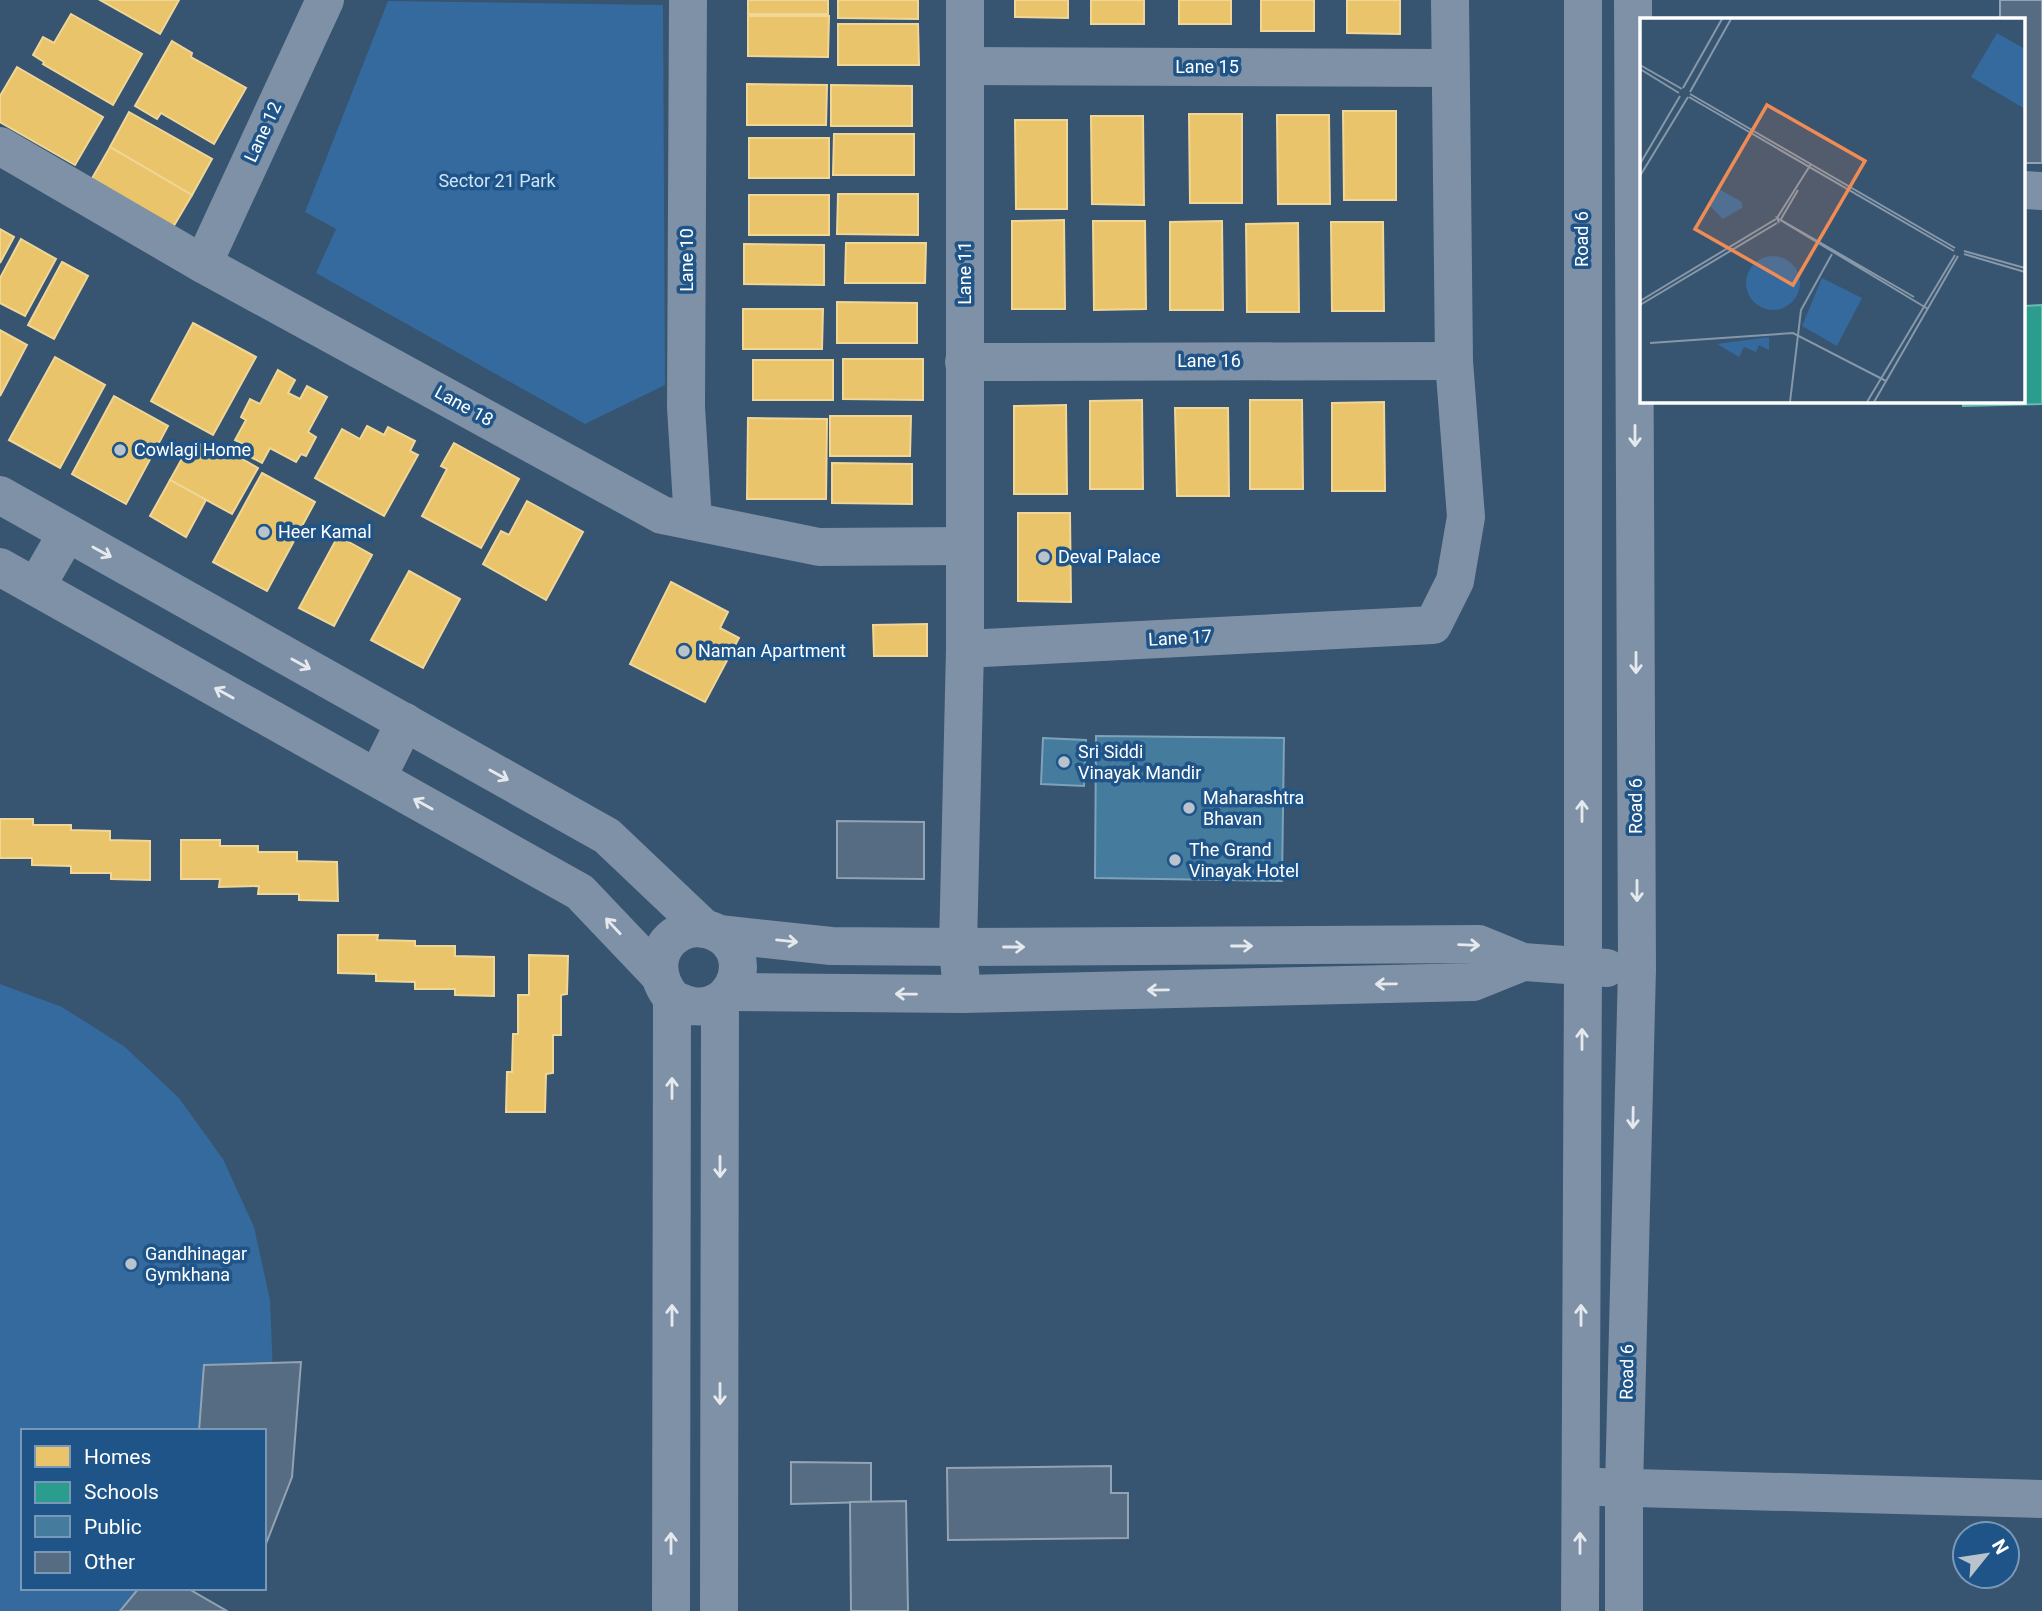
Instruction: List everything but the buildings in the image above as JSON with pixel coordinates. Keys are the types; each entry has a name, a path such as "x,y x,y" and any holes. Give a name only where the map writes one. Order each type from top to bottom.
{"street":[{"name":"Lane 12","path":"203,264 325,0"},
{"name":"Lane 10","path":"688,0 686,407 693,521"},
{"name":"Lane 11","path":"962,994 958,947 965,649 965,0"},
{"path":"1450,0 1454,361"},
{"name":"Road 6","path":"1580,1611 1583,0"},
{"name":"Road 6","path":"1624,1611 1624,1488 1637,969 1633,0"},
{"name":"Lane 15","path":"965,66 1450,68"},
{"name":"Lane 18","path":"0,146 203,264 662,514 819,547 964,546"},
{"path":"2024,190 2042,191"},
{"name":"Lane 16","path":"964,362 1454,361"},
{"name":"Lane 17","path":"965,649 1433,625 1455,581 1466,517 1454,361"},
{"path":"0,495 607,836 712,931 729,943 736,954 736,981 725,996 708,1006 696,1008 683,1004 580,891 0,567"},
{"path":"36,587 67,533"},
{"path":"377,778 405,722"},
{"path":"671,1611 666,987 659,963 670,940 681,932 693,928 831,946 1479,944 1523,962 1637,969"},
{"path":"725,996 962,994 1473,982 1523,962"},
{"path":"719,1611 725,996"},
{"path":"1580,1487 2042,1499"}],"green space":[{"name":"Sector 21 Park","path":"388,1 663,5 665,385 585,424 316,273 336,229 305,212"},
{"name":"Gandhinagar Gymkhana","path":"0,984 62,1007 125,1047 179,1098 223,1159 254,1227 270,1300 273,1374 264,1429 21,1429 21,1590 186,1590 167,1611 0,1611"}],"place":[{"name":"Cowlagi Home","path":"120,450"},
{"name":"Heer Kamal","path":"264,532"},
{"name":"Deval Palace","path":"1044,557"},
{"name":"Naman Apartment","path":"684,651"},
{"name":"Sri Siddi Vinayak Mandir","path":"1064,762"},
{"name":"Maharashtra Bhavan","path":"1189,808"},
{"name":"The Grand Vinayak Hotel","path":"1175,860"},
{"name":"Gandhinagar Gymkhana","path":"131,1264"}]}
